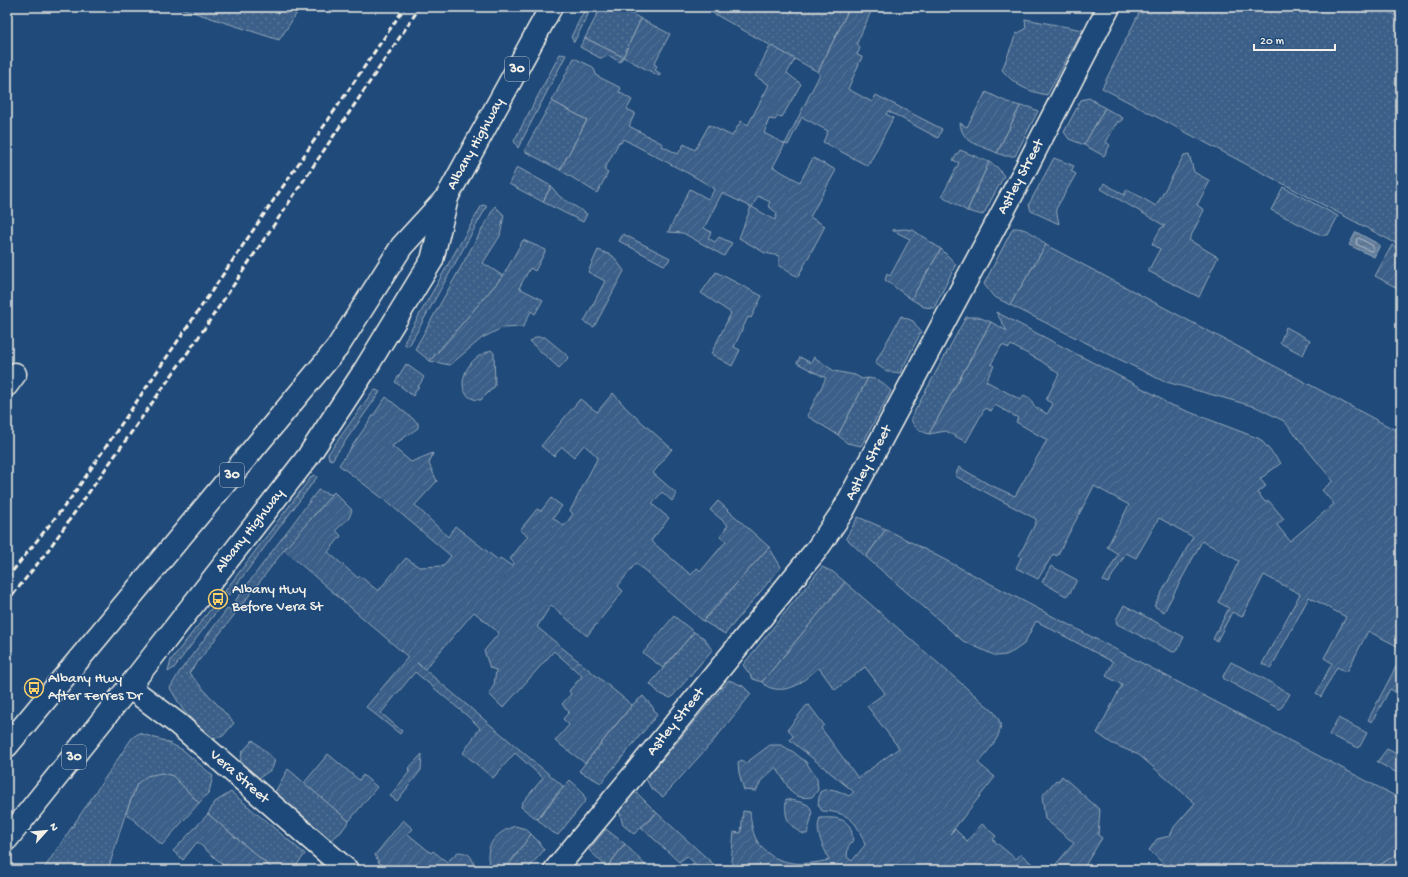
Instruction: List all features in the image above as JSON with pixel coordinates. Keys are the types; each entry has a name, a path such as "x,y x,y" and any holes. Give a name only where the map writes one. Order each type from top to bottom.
{"main road":[{"name":"Albany Highway","path":"7,746 337,348 402,246 447,197 551,7"},
{"name":"Astley Street","path":"555,870 825,538 844,511 1109,7"},
{"name":"Albany Highway","path":"7,839 129,687 307,458 363,373 432,260 447,197"},
{"name":"Vera Street","path":"129,687 178,724 347,870"}],"shaded area":[{"path":"177,7 301,7 279,40"},
{"path":"586,7 592,7 574,42 571,37"},
{"path":"601,7 621,7 641,19 623,57 585,38"},
{"path":"702,7 850,7 818,72"},
{"path":"850,7 873,7 857,43 860,48 857,55 862,57 848,89 872,102 876,95 942,129 938,138 888,111 886,114 893,118 868,166 823,142 828,131 802,117 788,145 785,144 820,74 818,72"},
{"path":"1142,7 1384,7 1401,20 1401,246 1102,88"},
{"path":"641,19 670,34 654,64 657,66 655,70 661,74 659,76 623,57"},
{"path":"1025,19 1083,30 1047,95 1022,87 1002,70 1016,34 1026,29"},
{"path":"585,38 623,57 620,62 610,56 600,58 580,47"},
{"path":"772,46 795,59 787,73 801,84 782,117 778,116 775,120 769,119 764,133 785,144 773,167 800,182 813,158 836,170 810,217 825,226 798,277 779,266 779,256 765,253 739,238 751,207 722,193 704,228 711,232 708,238 715,242 719,237 732,243 724,256 683,233 668,232 690,189 708,199 715,189 623,139 621,143 619,142 604,170 608,173 597,193 560,170 587,120 552,101 574,58 593,67 597,76 621,88 619,92 632,100 627,109 635,113 629,126 663,144 662,146 678,154 684,144 695,150 709,125 732,136 741,121 748,125 769,85 755,76 769,48","holes":["758,196 770,202 768,206 777,213 775,220 752,207"]},
{"path":"560,54 566,55 518,148 514,141"},
{"path":"986,92 1007,102 1020,106 997,153 968,140 964,135 960,123 967,127"},
{"path":"1089,98 1105,108 1084,145 1069,139 1064,132 1081,100"},
{"path":"552,101 587,120 560,170 524,151"},
{"path":"1020,106 1029,107 1038,111 1015,156 1005,156 997,153"},
{"path":"1105,108 1123,118 1120,123 1118,121 1106,142 1110,145 1104,156 1084,145"},
{"path":"960,150 989,162 967,211 942,196 959,163 953,160"},
{"path":"1189,154 1194,172 1210,181 1197,205 1204,210 1189,240 1218,257 1199,297 1148,271 1160,249 1152,244 1161,228 1165,226 1101,189 1104,183 1124,195 1127,189 1156,206 1184,155"},
{"path":"1054,158 1074,166 1071,171 1076,174 1056,209 1059,224 1031,211 1029,204"},
{"path":"989,162 997,167 1004,176 983,215 967,211"},
{"path":"517,167 551,186 543,202 509,184"},
{"path":"551,186 559,196 587,214 583,222 543,202"},
{"path":"1283,187 1338,216 1328,235 1321,235 1271,210"},
{"path":"482,205 487,206 409,346 405,345 405,340"},
{"path":"495,206 504,215 500,236 483,263 503,276 430,361 415,349"},
{"path":"1013,228 1023,229 1035,235 1046,245 1010,305 993,296 984,284"},
{"path":"892,230 913,230 941,249 911,299 885,280 887,274 890,276 910,239"},
{"path":"623,234 670,258 668,262 664,265 619,241"},
{"path":"523,240 546,250 535,271 530,268 519,288 543,300 535,314 531,311 523,327 502,328 482,338 450,365 430,361 503,276"},
{"path":"1046,245 1401,433 1401,648 1368,631 1347,672 1337,667 1321,697 1316,694 1332,663 1324,658 1346,617 1309,597 1271,668 1262,664 1300,594 1264,575 1242,617 1232,612 1217,641 1213,639 1229,608 1218,602 1239,561 1202,541 1164,612 1154,606 1193,537 1159,518 1136,558 1126,553 1108,583 1103,581 1118,554 1107,547 1129,505 1094,486 1057,556 1053,554 1038,579 1016,568 1021,558 1019,556 1036,522 1036,519 955,476 959,467 988,484 1015,496 1047,440 1016,422 1018,418 995,405 991,411 985,408 966,442 946,431 929,434 991,322 1007,331 996,312 1161,398 1166,403 1260,439 1281,463 1260,479 1266,486 1258,493 1265,502 1269,501 1284,519 1277,525 1290,541 1334,504 1322,490 1333,481 1284,421 1256,407 1163,381 1010,305","holes":["1002,345 1009,348 1011,345 1041,361 1059,374 1046,400 1053,404 1047,414 1034,406 1031,399 1024,395 1021,400 986,381 994,366 991,364"]},
{"path":"1392,245 1401,250 1401,290 1375,276"},
{"path":"941,249 956,264 934,308 924,307 911,299"},
{"path":"598,250 613,256 624,271 594,327 584,322 605,281 588,272"},
{"path":"716,272 762,296 751,318 748,317 734,347 740,350 732,366 711,354 731,313 701,293"},
{"path":"901,316 913,321 921,332 900,373 886,371 875,363"},
{"path":"966,317 978,317 991,322 929,434 923,432 917,429 911,418"},
{"path":"1286,327 1310,340 1303,355 1280,343"},
{"path":"536,337 545,337 569,357 559,368 530,342"},
{"path":"491,350 494,353 495,386 481,400 473,399 467,395 464,390 463,384 466,371 470,364 477,358"},
{"path":"800,357 811,363 814,357 834,371 855,375 862,379 868,378 838,435 807,416 826,378 797,363"},
{"path":"406,364 424,377 413,396 395,382"},
{"path":"868,378 879,380 891,391 861,446 847,443 838,435"},
{"path":"376,390 380,392 332,460 329,459 328,454 373,391"},
{"path":"613,393 627,409 672,449 653,473 677,494 672,501 662,492 652,504 669,518 651,541 691,575 697,568 701,571 726,541 720,536 728,525 710,510 718,501 769,547 703,621 636,563 618,586 623,591 587,636 551,605 537,627 632,705 585,763 555,741 569,725 563,719 569,712 562,704 571,694 569,691 582,676 554,651 503,708 489,694 494,685 496,670 490,668 484,651 499,633 474,612 425,669 417,663 563,786 537,819 521,807 522,803 543,778 515,753 493,778 463,753 480,728 415,672 381,713 402,731 400,734 366,707 408,657 284,550 334,492 352,510 349,518 336,530 341,536 328,552 358,578 360,576 378,591 406,558 419,567 443,566 451,556 386,501 339,465 386,397 418,423 418,428 392,446 411,462 433,453 429,464 437,481 415,505 448,537 455,526 498,560 500,558 512,566 514,563 510,559 528,536 520,530 537,509 541,511 551,498 562,506 553,518 564,526 573,514 570,511 597,459 597,456 584,445 574,457 562,447 554,456 541,446 580,399 597,412"},
{"path":"315,475 317,477 229,595 225,591 312,476"},
{"path":"318,490 332,495 284,550 242,605 235,601"},
{"path":"858,517 886,529 866,557 846,538"},
{"path":"886,529 1401,799 1401,851 1372,870 1180,870 1170,863 1167,867 1149,850 1157,839 1170,836 1174,827 1195,803 1139,755 1111,743 1097,733 1122,685 1106,676 1113,662 1036,621 1024,644 1006,655 996,656 963,641 866,557"},
{"path":"769,547 781,567 725,634 703,621"},
{"path":"1051,566 1077,580 1070,593 1066,596 1042,582"},
{"path":"822,567 833,572 845,582 762,682 753,679 743,665"},
{"path":"845,582 994,712 999,720 999,733 978,763 995,777 950,834 955,829 967,841 982,824 996,836 993,840 1016,859 1021,854 1039,870 741,870 731,862 734,832 741,833 743,811 750,812 756,839 762,848 779,860 809,863 829,860 819,834 818,824 820,818 840,819 847,823 850,827 853,840 848,847 847,857 852,861 865,845 859,830 851,819 839,813 822,811 818,804 820,792 827,789 842,792 849,796 854,792 790,740 793,736 788,729 806,706 809,705 824,725 821,728 858,778 899,748 867,706 885,693 865,667 835,690 819,668 791,688 773,689 762,682"},
{"path":"217,601 223,603 174,668 168,672 171,660"},
{"path":"1124,605 1184,637 1177,651 1173,652 1117,624 1116,620"},
{"path":"228,608 235,614 189,673 234,723 223,736 213,739 183,710 170,688 180,671"},
{"path":"674,616 694,632 663,668 643,653"},
{"path":"694,632 704,638 712,650 671,698 660,694 650,684"},
{"path":"1401,657 1401,695 1390,689 1372,722 1368,720"},
{"path":"1231,662 1290,694 1282,707 1279,709 1224,679 1223,676"},
{"path":"729,680 743,686 751,694 715,739 663,797 651,788 646,779"},
{"path":"643,696 652,706 657,715 601,783 579,771 632,705"},
{"path":"1338,718 1367,733 1359,748 1329,735"},
{"path":"139,733 165,741 183,750 213,776 209,792 199,803 173,776 162,773 137,784 125,815 108,870 43,870 132,738"},
{"path":"253,740 275,760 272,769 259,778 240,763 242,752"},
{"path":"770,745 781,745 792,751 806,762 817,779 818,790 812,797 801,797 791,792 776,767 761,781 756,791 744,790 739,773 738,762 742,760 746,763"},
{"path":"1387,749 1401,756 1401,775 1377,762"},
{"path":"328,754 359,780 363,775 377,787 349,821 304,783"},
{"path":"422,754 421,770 397,801 390,796 410,771 408,769"},
{"path":"288,769 349,821 341,832 331,840 275,792"},
{"path":"162,773 173,776 199,803 162,845 126,813 137,784 147,776"},
{"path":"1062,776 1100,810 1098,835 1102,838 1083,870 1051,870 1074,843 1045,819 1042,796 1056,780 1058,781"},
{"path":"570,780 581,790 586,800 558,835 550,831 537,819"},
{"path":"231,792 305,854 293,870 274,870 208,814 215,802"},
{"path":"634,792 638,794 657,813 634,834 623,825 619,811"},
{"path":"786,799 801,802 809,806 812,813 807,834 798,831 788,821 786,813"},
{"path":"657,813 720,870 702,870 687,856 679,862 641,827"},
{"path":"208,814 274,870 229,870 197,842 183,860 173,851"},
{"path":"403,820 413,829 408,834 431,853 433,851 447,862 458,852 469,855 476,870 390,870 379,863 375,855"},
{"path":"515,826 526,829 531,834 505,870 491,870 488,855 492,842 501,833"},
{"path":"606,829 625,844 607,867 589,850"},
{"path":"531,834 544,850 527,870 505,870"},
{"path":"625,844 650,870 605,870"},
{"path":"1401,851 1401,868 1399,870 1372,870"}],"water":[{"path":"1356,232 1380,245 1374,257 1349,245"}],"railway":[{"path":"7,578 71,498 405,7"},
{"path":"7,602 46,553 198,338 420,7"}],"place":[{"name":"Albany Hwy Before Vera St","path":"218,599"},
{"name":"Albany Hwy After Ferres Dr","path":"34,688"}]}
